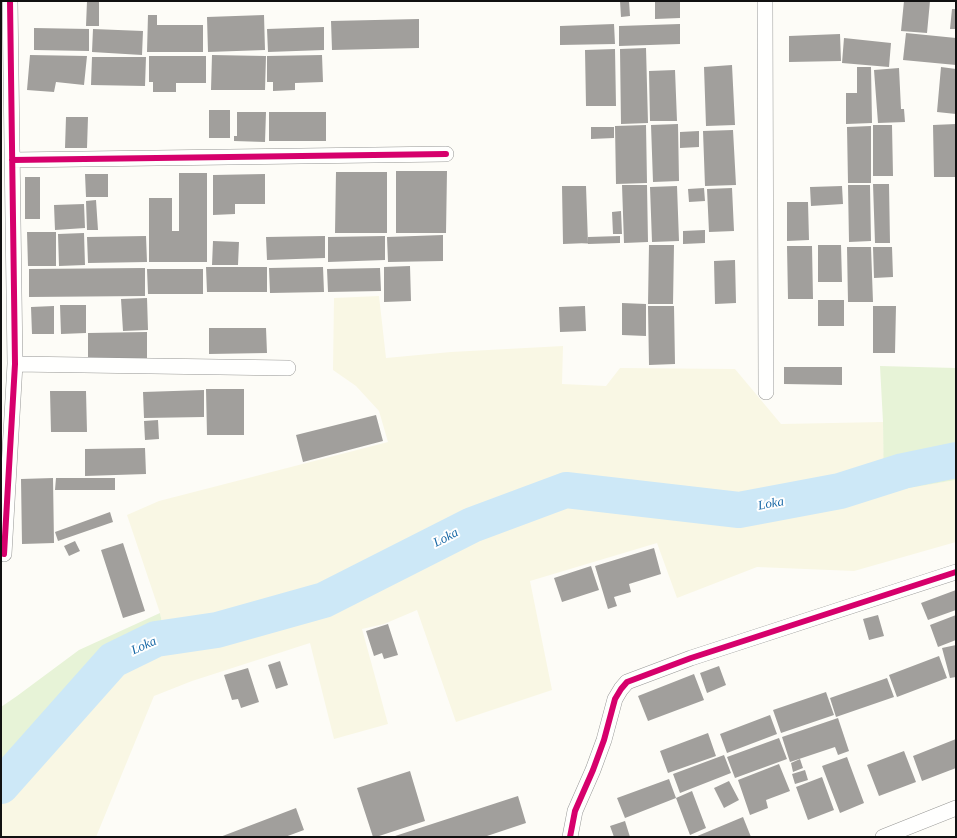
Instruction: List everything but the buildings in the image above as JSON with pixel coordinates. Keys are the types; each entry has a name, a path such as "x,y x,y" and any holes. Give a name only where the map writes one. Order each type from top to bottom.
{"street":[{"path":"4,554 15,364 10,1"},
{"path":"765,1 766,392"},
{"path":"12,160 446,154"},
{"path":"15,364 288,368"},
{"path":"570,837 575,811 604,740 615,699 627,682 691,658 956,572"},
{"path":"883,837 956,808"}],"shaded area":[{"path":"379,296 386,358 451,352 563,346 562,384 606,386 620,368 735,369 781,424 883,422 885,491 956,480 956,542 854,571 757,567 677,598 657,543 530,581 552,690 456,722 417,610 384,624 362,629 388,724 334,739 310,643 192,681 154,696 96,837 1,837 1,775 24,766 135,660 167,646 160,613 127,515 159,501 388,442 379,411 356,386 333,370 334,298"}],"green space":[{"path":"880,366 956,368 956,480 884,492 883,422"},
{"path":"160,613 167,646 135,660 24,766 1,775 1,707 79,650"}],"waterway":[{"name":"Loka","path":"1,786 113,660 156,639 217,630 324,600 472,525 566,490 739,510 840,491 903,471 956,460"}],"cycle path":[{"path":"4,554 15,364 10,1"},
{"path":"12,160 446,154"},
{"path":"570,837 575,811 604,740 615,699 627,682 691,658 956,572"}]}
